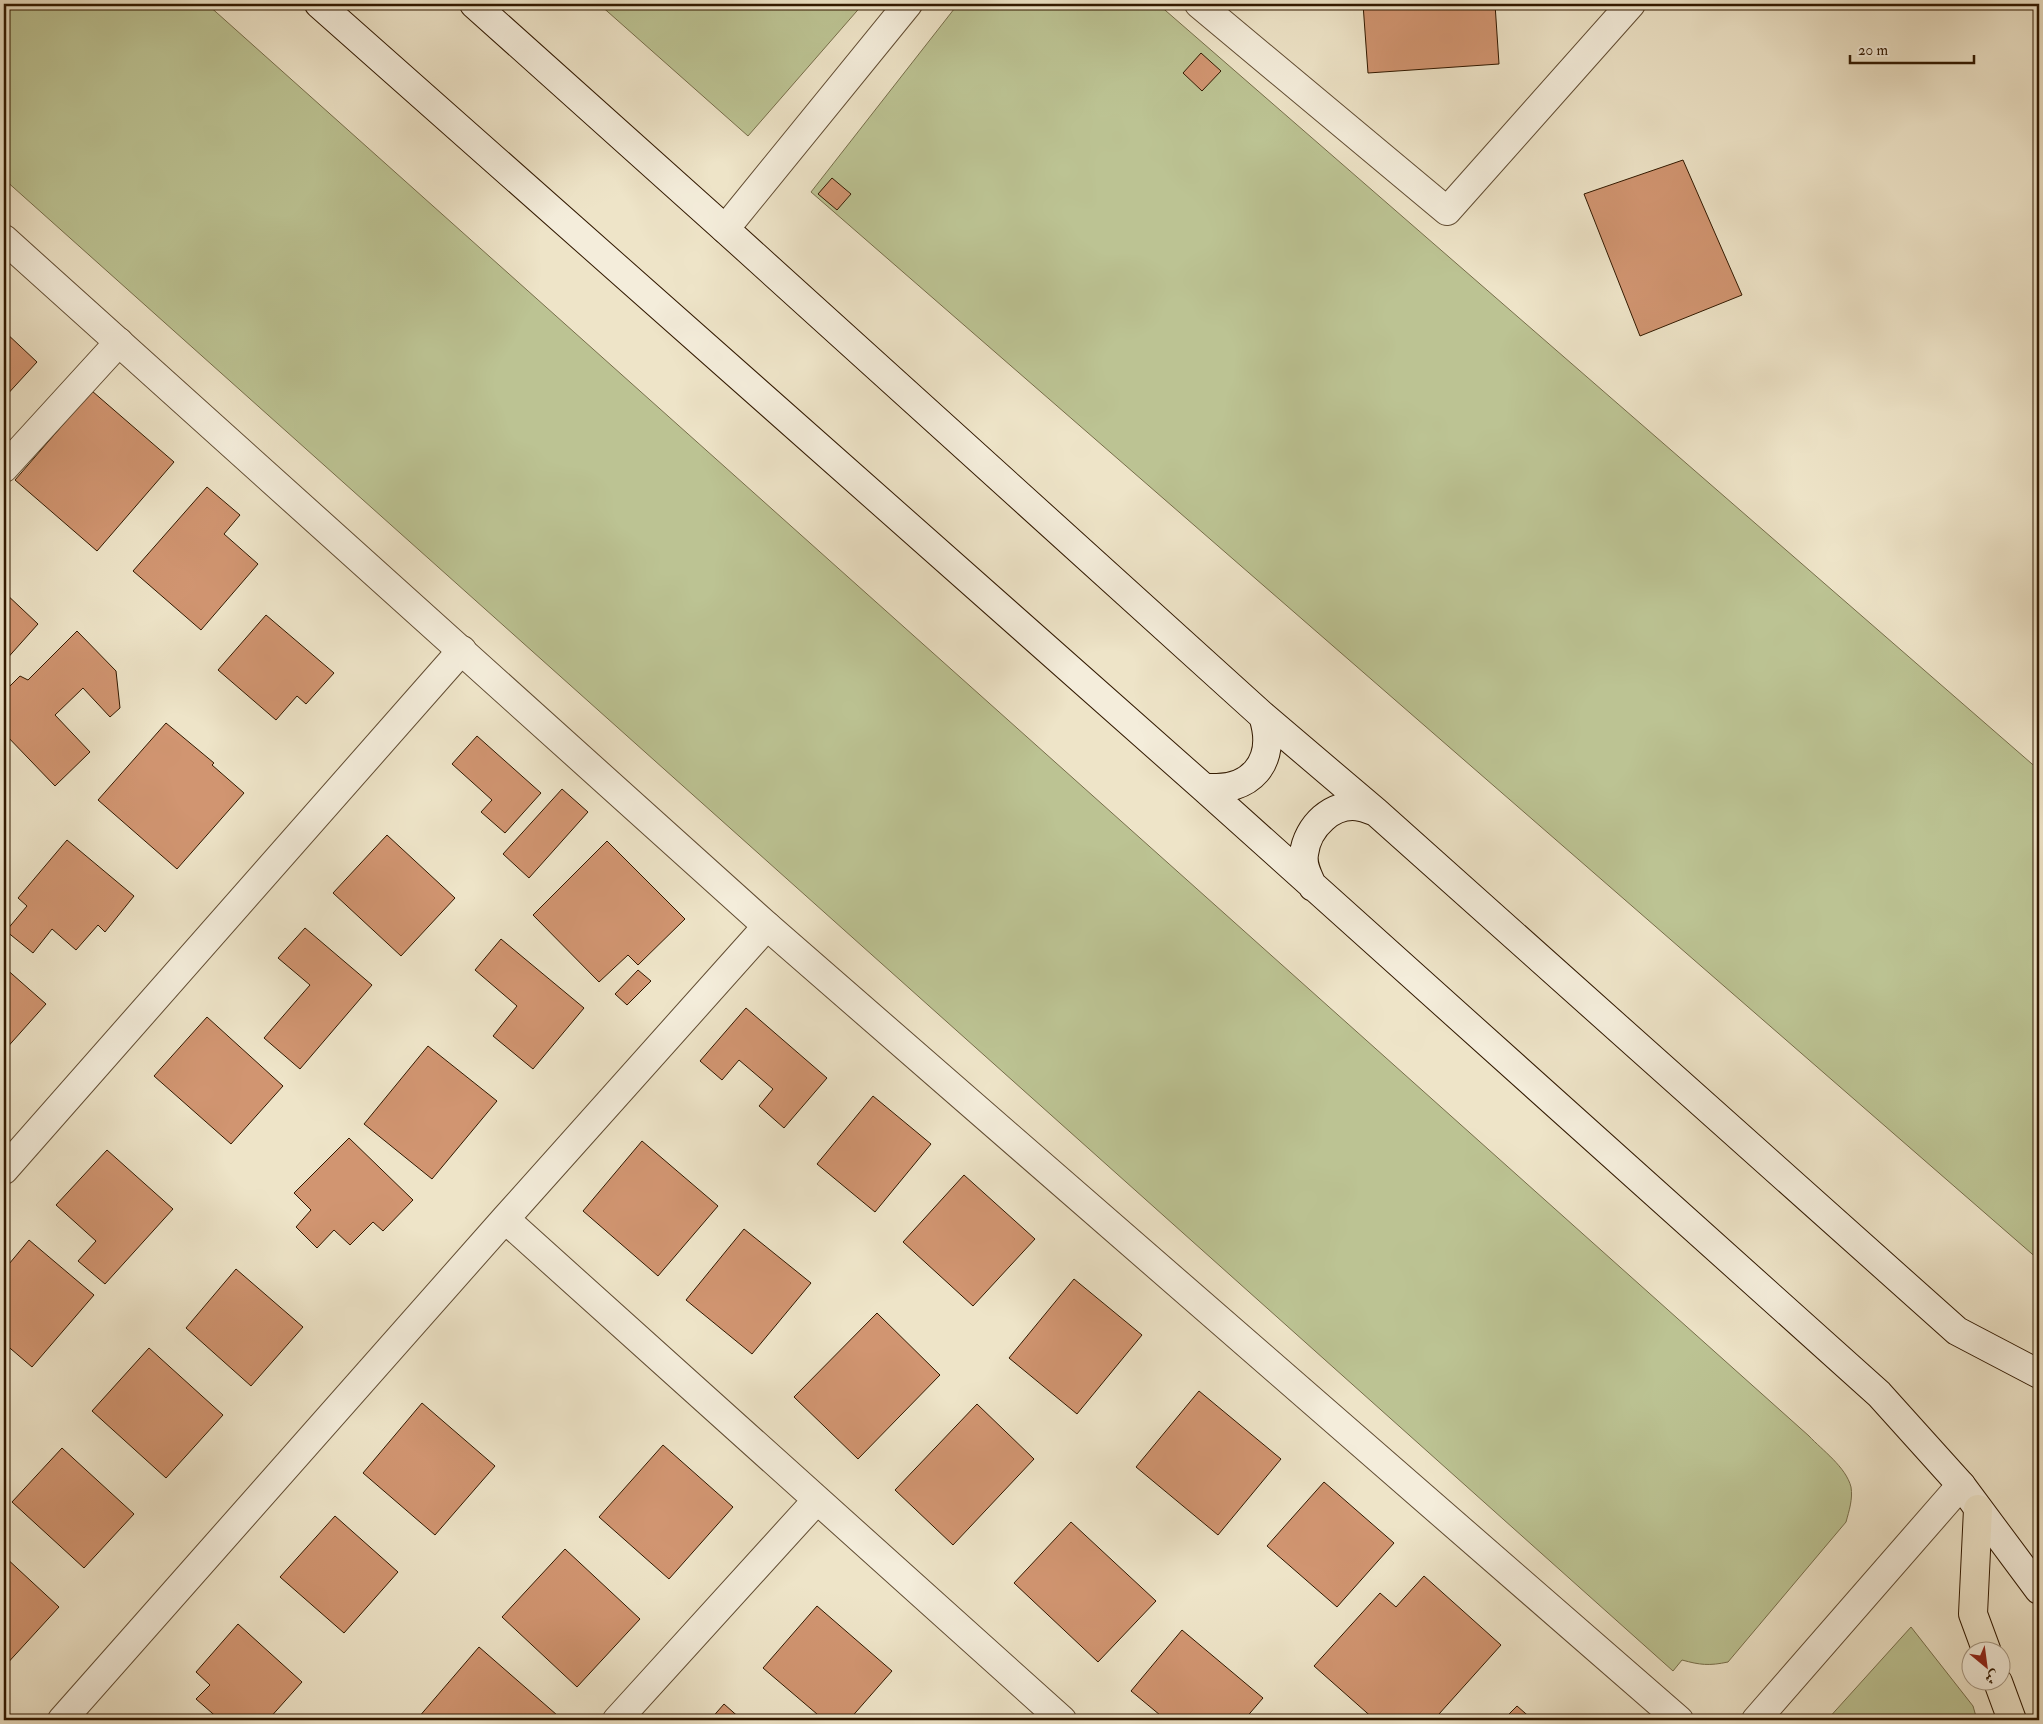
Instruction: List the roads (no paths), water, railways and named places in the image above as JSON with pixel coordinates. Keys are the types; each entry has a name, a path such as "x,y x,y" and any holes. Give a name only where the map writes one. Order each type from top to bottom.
{"highway":[{"path":"1978,1509 1973,1614 1983,1642"},
{"path":"2002,1692 2012,1720"}],"street":[{"path":"319,4 1203,787 1879,1394 1961,1485 2039,1590"},
{"path":"474,4 725,228 1263,716 1376,812 1957,1331 2039,1374"},
{"path":"725,228 908,4"},
{"path":"1199,4 1447,211 1631,4"},
{"path":"4,239 767,926 1680,1720"},
{"path":"4,468 119,342"},
{"path":"4,1170 462,650"},
{"path":"1203,787 1218,789 1232,787 1246,780 1257,770 1265,758 1268,744 1268,730 1263,716"},
{"path":"1313,887 1305,872 1304,854 1308,838 1316,824 1329,813 1344,807 1360,806 1376,812"},
{"path":"62,1720 505,1218 767,926"},
{"path":"505,1218 1062,1720"},
{"path":"1756,1720 1961,1485"},
{"path":"617,1720 817,1500"}]}
